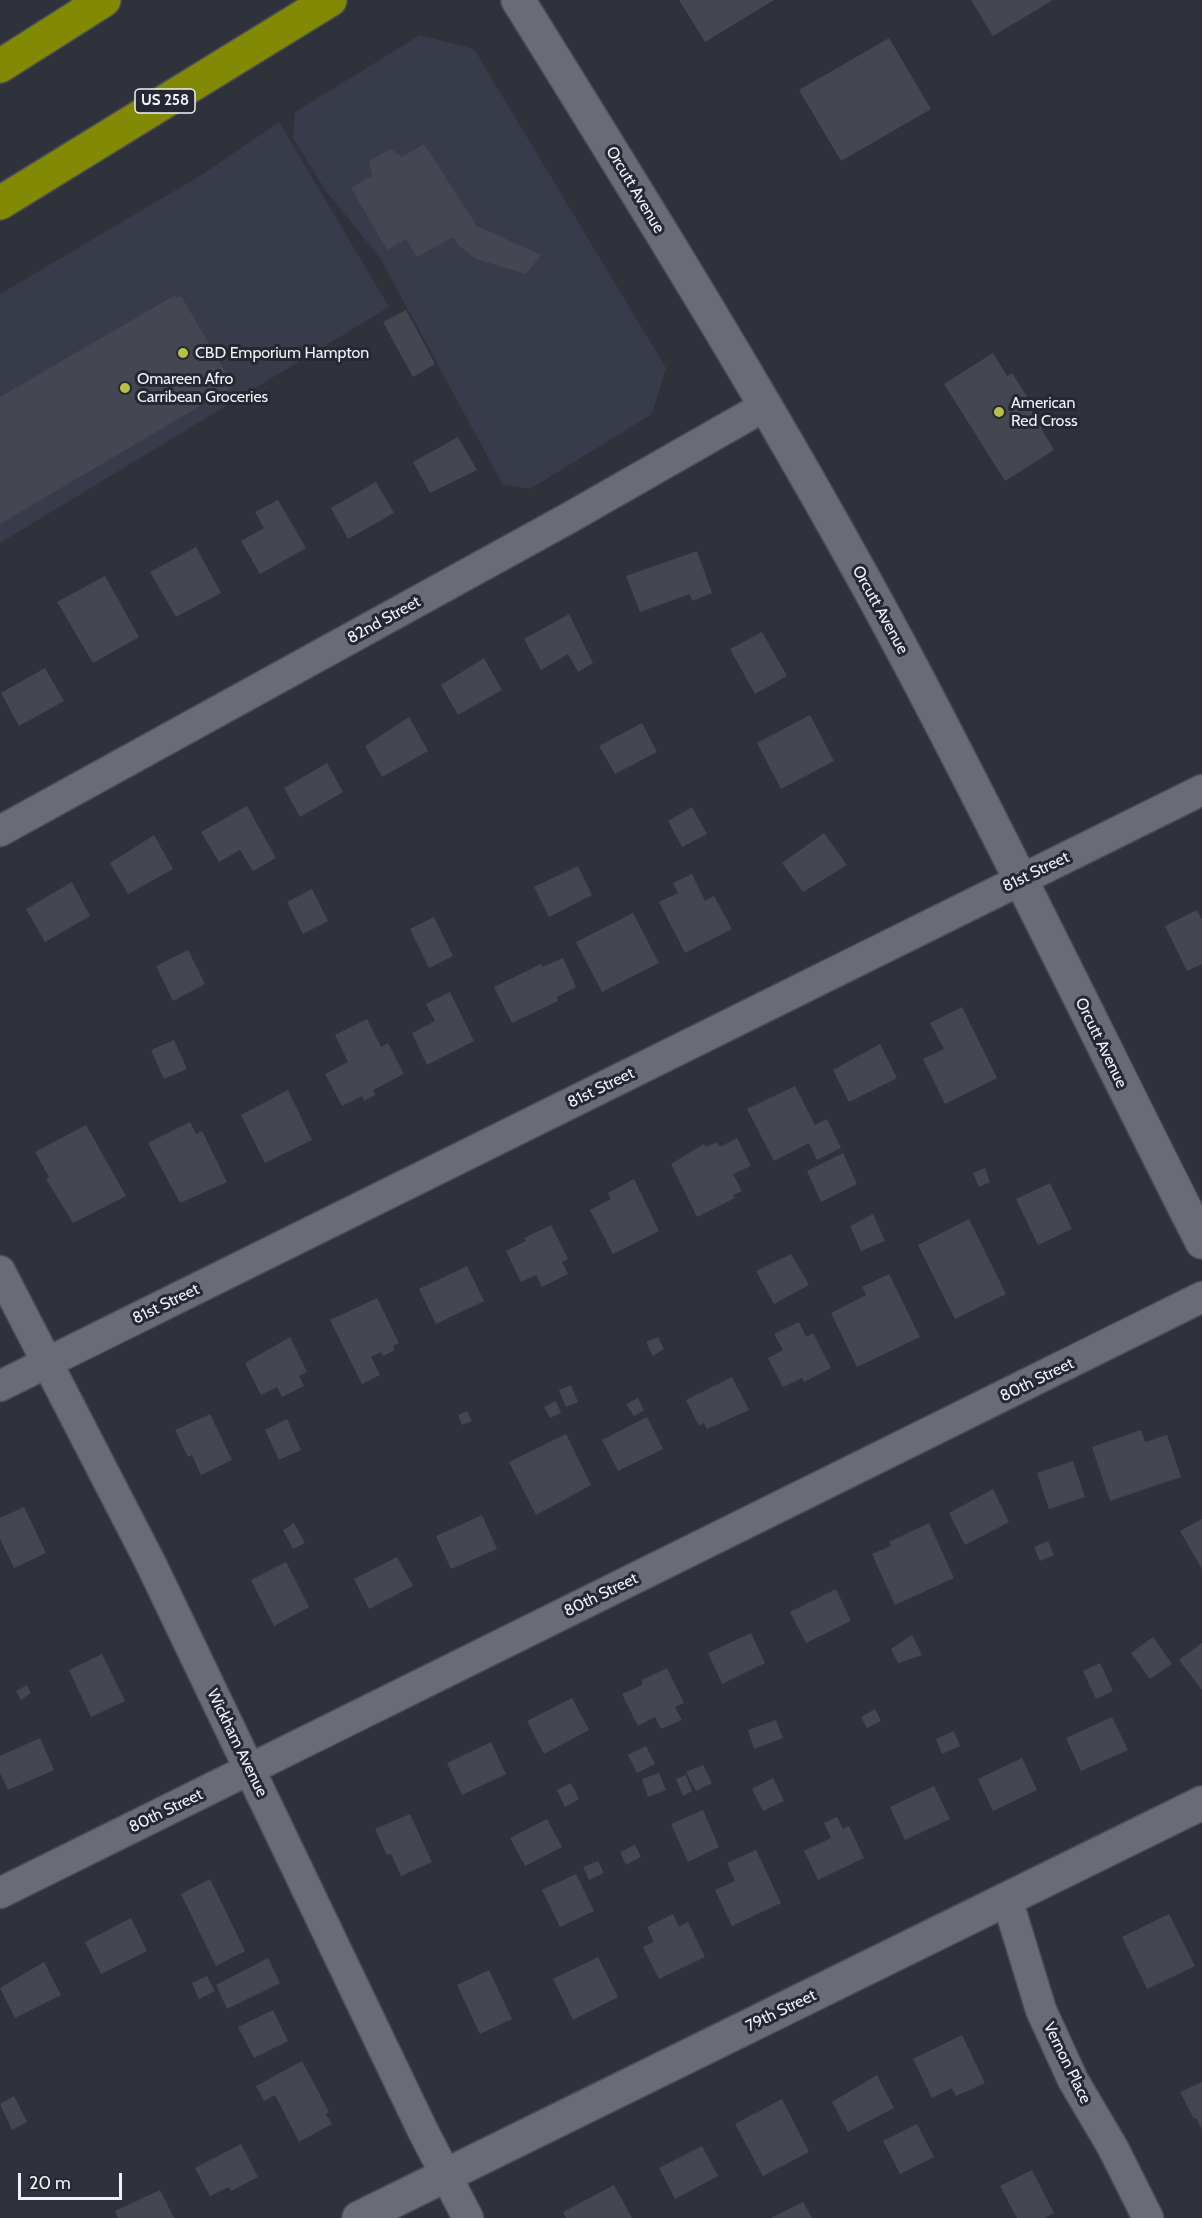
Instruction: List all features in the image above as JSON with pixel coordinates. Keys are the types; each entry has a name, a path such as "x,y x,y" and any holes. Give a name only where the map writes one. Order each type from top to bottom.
{"highway":[{"path":"0,66 104,0"},
{"name":"US 258","path":"0,202 330,0"}],"street":[{"name":"Orcutt Avenue","path":"518,0 765,406 901,648 1022,879 1120,1081 1202,1242"},
{"name":"82nd Street","path":"0,831 567,519 765,406"},
{"name":"81st Street","path":"0,1386 1202,790"},
{"name":"Wickham Avenue","path":"0,1271 49,1362 150,1562 468,2218"},
{"name":"80th Street","path":"0,1893 1202,1298"},
{"name":"79th Street","path":"359,2218 1202,1803"},
{"name":"Vernon Place","path":"1007,1899 1041,2010 1073,2080 1113,2148 1148,2218"}],"shaded area":[{"path":"420,35 474,49 666,368 652,414 530,489 503,485 380,258 326,191 293,138 295,112"},
{"path":"279,122 389,307 0,543 0,294 203,174"}],"building":[{"path":"679,0 774,0 705,42"},
{"path":"971,0 1053,0 993,36"},
{"path":"889,38 931,109 841,161 799,90"},
{"path":"424,144 477,226 541,255 526,274 476,259 459,246 453,237 417,257 406,239 387,250 351,188 372,176 369,161 391,149 402,157"},
{"path":"175,295 177,298 181,296 234,386 0,524 0,397"},
{"path":"406,310 435,364 413,377 383,322"},
{"name":"American Red Cross","path":"993,353 1007,376 1012,373 1045,425 1041,428 1054,450 1005,481 944,384"},
{"path":"458,437 477,470 430,493 413,462"},
{"path":"376,482 394,513 348,539 331,508"},
{"path":"278,500 306,548 260,574 241,541 264,528 255,512"},
{"path":"196,547 221,593 176,617 150,572"},
{"path":"697,551 712,593 692,601 690,594 640,612 626,576"},
{"path":"105,576 139,637 93,663 57,602"},
{"path":"569,614 593,663 578,672 568,654 541,670 524,639"},
{"path":"762,632 787,676 755,694 730,649"},
{"path":"484,658 502,690 458,715 441,685"},
{"path":"45,668 64,701 19,726 1,693"},
{"path":"810,715 834,761 781,789 757,743"},
{"path":"409,717 428,751 382,777 365,746"},
{"path":"642,723 657,752 615,774 599,746"},
{"path":"327,763 343,792 300,817 284,788"},
{"path":"247,806 276,858 253,871 240,850 219,862 201,832"},
{"path":"692,807 707,834 682,847 668,821"},
{"path":"824,833 847,865 803,892 782,863"},
{"path":"154,835 173,869 128,894 110,863"},
{"path":"578,866 592,895 549,917 534,887"},
{"path":"692,874 705,901 714,896 732,929 685,953 659,902 678,893 673,883"},
{"path":"72,882 90,916 45,942 26,909"},
{"path":"312,889 328,921 303,934 287,902"},
{"path":"1197,910 1202,920 1202,964 1187,971 1165,926"},
{"path":"633,913 659,963 602,992 576,942"},
{"path":"434,917 453,956 429,968 410,929"},
{"path":"188,950 205,984 173,1001 156,966"},
{"path":"563,958 576,987 557,997 558,1001 512,1023 494,987 541,964 542,967"},
{"path":"450,992 474,1041 427,1065 412,1033 435,1021 426,1004"},
{"path":"962,1007 997,1078 945,1104 923,1059 944,1049 930,1023"},
{"path":"367,1019 381,1047 388,1043 404,1074 373,1090 375,1095 364,1101 362,1096 342,1106 325,1074 348,1062 335,1035"},
{"path":"174,1040 187,1069 164,1079 151,1050"},
{"path":"880,1044 897,1078 849,1102 833,1070"},
{"path":"795,1086 815,1125 827,1119 841,1148 817,1160 809,1143 774,1161 747,1109"},
{"path":"288,1090 312,1140 265,1163 241,1115"},
{"path":"190,1122 196,1134 202,1131 227,1182 180,1203 148,1143"},
{"path":"86,1125 126,1196 73,1223 46,1179 49,1177 35,1152"},
{"path":"737,1138 751,1166 733,1174 742,1191 733,1195 735,1198 697,1217 671,1164 704,1144 706,1147 717,1142 720,1147"},
{"path":"843,1153 857,1184 821,1202 807,1171"},
{"path":"985,1168 990,1182 979,1187 973,1173"},
{"path":"634,1179 659,1231 613,1254 590,1210 611,1199 608,1193"},
{"path":"1050,1183 1072,1229 1038,1245 1016,1199"},
{"path":"873,1214 885,1241 861,1251 850,1226"},
{"path":"969,1219 1006,1294 955,1319 918,1245"},
{"path":"551,1225 568,1259 562,1262 568,1274 542,1287 536,1275 521,1282 506,1251 526,1241 524,1238"},
{"path":"791,1254 809,1285 774,1304 756,1271"},
{"path":"467,1266 484,1301 436,1324 419,1289"},
{"path":"889,1274 920,1337 857,1367 831,1313 866,1295 862,1287"},
{"path":"377,1298 399,1343 393,1346 395,1350 383,1356 381,1352 371,1357 380,1375 362,1384 330,1320"},
{"path":"799,1322 806,1337 813,1333 831,1368 804,1382 802,1378 783,1387 768,1358 783,1350 774,1334"},
{"path":"290,1337 307,1372 299,1376 304,1386 282,1397 277,1387 261,1395 245,1363"},
{"path":"658,1337 664,1349 653,1356 646,1342"},
{"path":"732,1377 749,1410 707,1429 704,1423 699,1426 686,1400"},
{"path":"571,1385 578,1402 566,1407 559,1390"},
{"path":"638,1398 644,1410 634,1416 626,1404"},
{"path":"556,1401 561,1413 550,1418 544,1407"},
{"path":"467,1411 472,1421 462,1425 458,1415"},
{"path":"210,1414 232,1460 201,1475 192,1455 188,1457 175,1430"},
{"path":"647,1417 663,1449 618,1471 602,1440"},
{"path":"287,1419 301,1450 279,1460 265,1430"},
{"path":"1141,1430 1145,1442 1167,1435 1181,1477 1110,1501 1092,1447"},
{"path":"566,1434 591,1485 536,1515 509,1462"},
{"path":"1073,1461 1085,1497 1049,1509 1037,1473"},
{"path":"993,1489 1009,1522 965,1545 949,1513"},
{"path":"24,1507 46,1553 14,1568 0,1539 0,1518"},
{"path":"482,1515 497,1549 451,1569 436,1536"},
{"path":"1202,1519 1202,1569 1180,1531"},
{"path":"294,1523 305,1543 293,1549 283,1530"},
{"path":"929,1523 954,1578 895,1605 872,1554 891,1546 889,1542"},
{"path":"1048,1541 1054,1555 1040,1561 1034,1547"},
{"path":"397,1557 413,1586 369,1609 354,1579"},
{"path":"286,1562 309,1607 274,1626 251,1580"},
{"path":"836,1589 851,1621 806,1643 790,1612"},
{"path":"751,1633 765,1663 722,1684 708,1653"},
{"path":"912,1635 922,1655 898,1663 891,1649"},
{"path":"1153,1637 1172,1664 1150,1679 1131,1653"},
{"path":"1202,1643 1202,1690 1179,1660"},
{"path":"102,1654 125,1701 91,1717 69,1670"},
{"path":"1100,1663 1113,1691 1096,1699 1083,1671"},
{"path":"667,1668 684,1703 675,1707 682,1720 661,1729 655,1717 638,1726 622,1694 642,1685 642,1680"},
{"path":"27,1685 31,1693 21,1700 16,1691"},
{"path":"572,1698 589,1730 544,1754 527,1721"},
{"path":"875,1709 881,1721 867,1728 861,1717"},
{"path":"1112,1717 1128,1750 1081,1771 1066,1738"},
{"path":"776,1720 783,1738 754,1749 748,1730"},
{"path":"954,1731 960,1746 942,1754 936,1739"},
{"path":"40,1738 54,1770 8,1790 0,1773 0,1756"},
{"path":"491,1742 506,1774 462,1795 447,1763"},
{"path":"646,1746 655,1764 637,1773 628,1755"},
{"path":"1022,1758 1037,1790 993,1811 978,1779"},
{"path":"703,1765 712,1783 696,1791 686,1772"},
{"path":"659,1773 666,1790 648,1797 642,1779"},
{"path":"686,1775 692,1791 683,1796 676,1779"},
{"path":"773,1778 784,1801 763,1811 752,1789"},
{"path":"571,1783 579,1799 565,1807 557,1790"},
{"path":"934,1786 950,1819 905,1840 890,1807"},
{"path":"703,1810 719,1847 688,1862 671,1824"},
{"path":"410,1814 432,1862 401,1876 391,1854 387,1855 375,1829"},
{"path":"837,1817 843,1829 849,1826 864,1858 818,1880 804,1851 831,1838 824,1823"},
{"path":"547,1819 562,1847 525,1866 510,1838"},
{"path":"635,1845 641,1857 626,1865 620,1852"},
{"path":"756,1850 781,1903 732,1926 715,1890 735,1881 727,1863"},
{"path":"598,1861 604,1873 589,1880 583,1867"},
{"path":"576,1874 594,1911 560,1927 542,1890"},
{"path":"210,1879 245,1951 216,1966 181,1894"},
{"path":"673,1914 679,1927 688,1922 705,1957 659,1979 643,1947 654,1942 647,1927"},
{"path":"1169,1914 1195,1966 1147,1989 1122,1937"},
{"path":"131,1918 147,1951 101,1974 85,1942"},
{"path":"598,1957 618,1997 573,2020 553,1979"},
{"path":"268,1958 280,1983 227,2009 216,1985"},
{"path":"44,1962 61,1995 15,2018 0,1988"},
{"path":"489,1970 512,2019 480,2034 457,1985"},
{"path":"207,1976 215,1991 199,1999 192,1983"},
{"path":"273,2010 288,2041 254,2058 238,2027"},
{"path":"962,2035 985,2083 956,2096 952,2088 932,2098 913,2059"},
{"path":"302,2061 329,2112 326,2114 332,2124 299,2142 275,2095 264,2101 256,2086"},
{"path":"877,2075 894,2108 848,2132 832,2102"},
{"path":"1202,2082 1202,2129 1180,2092"},
{"path":"14,2096 27,2122 12,2130 0,2104"},
{"path":"782,2099 809,2152 763,2176 735,2124"},
{"path":"917,2124 934,2157 900,2174 883,2141"},
{"path":"241,2144 258,2177 231,2191 229,2187 210,2196 195,2168"},
{"path":"702,2146 718,2176 675,2199 659,2168"},
{"path":"1032,2170 1054,2213 1044,2218 1017,2218 1000,2186"},
{"path":"614,2185 632,2218 566,2218 563,2212"},
{"path":"160,2190 174,2218 118,2218 115,2211"},
{"path":"803,2202 812,2218 771,2218"}],"place":[{"name":"CBD Emporium Hampton","path":"183,353"},
{"name":"Omareen Afro Carribean Groceries","path":"125,388"},
{"name":"American Red Cross","path":"999,412"}]}
